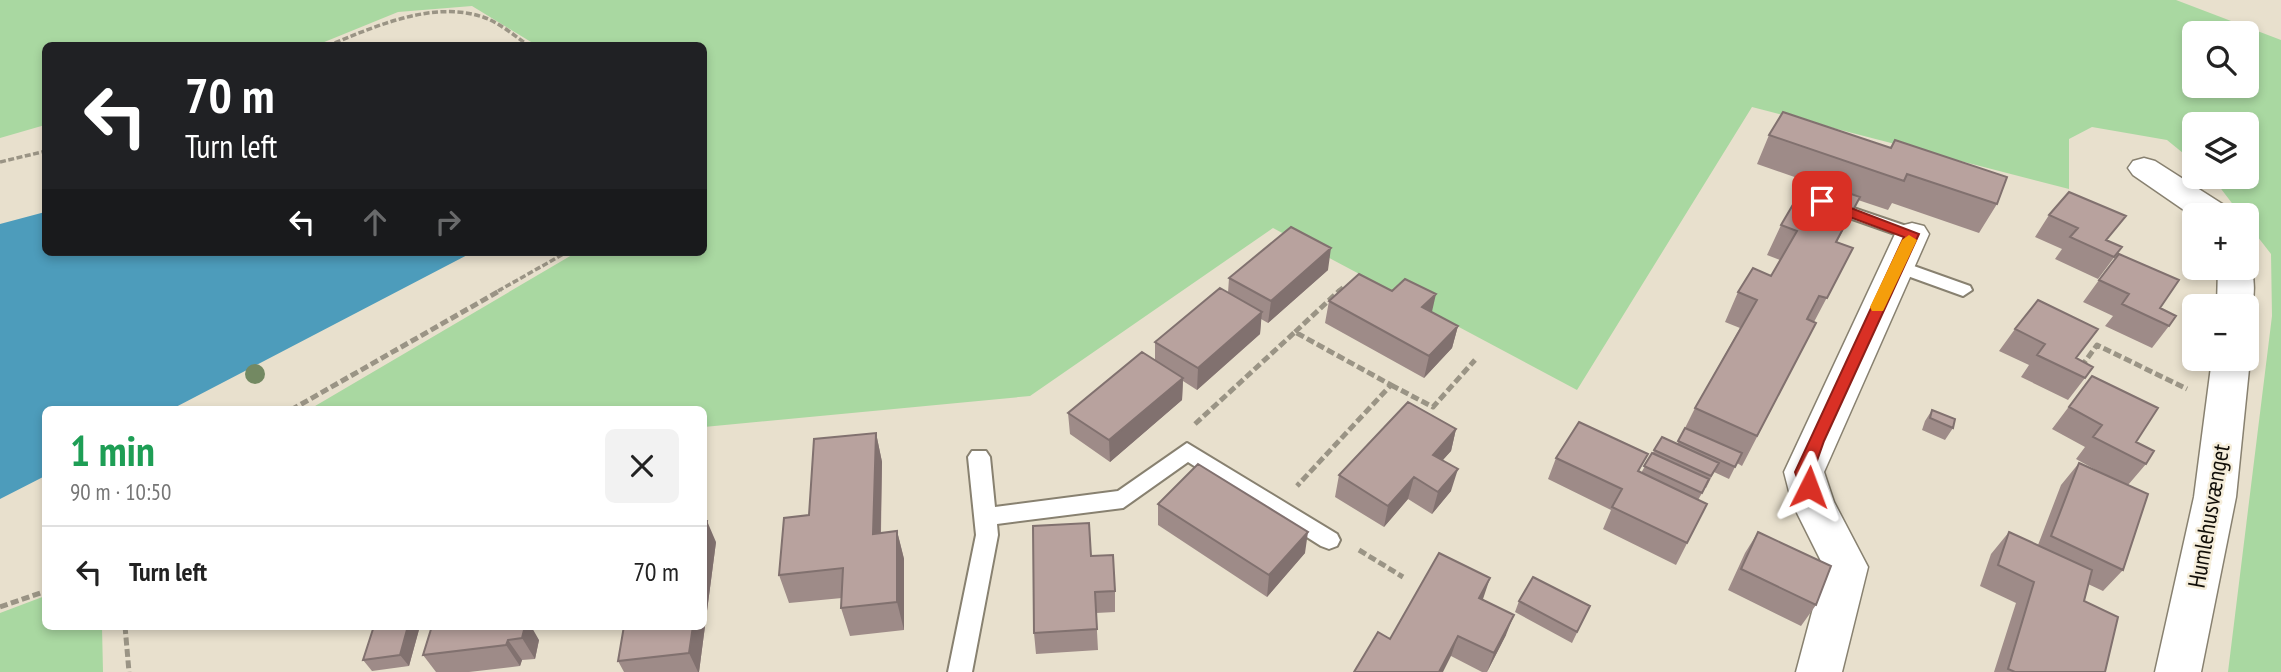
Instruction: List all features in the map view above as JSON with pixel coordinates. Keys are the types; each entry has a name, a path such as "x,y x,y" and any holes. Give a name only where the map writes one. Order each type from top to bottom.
{"street":[{"path":"2144,168 2197,203"},
{"path":"1819,672 1846,567 1814,503 1804,472 1905,250"},
{"name":"Humlehusvænget","path":"2178,672 2215,497 2230,371"}],"lane":[{"path":"1822,201 1905,250 1963,290"},
{"path":"985,517 1123,499 1187,451 1329,540"},
{"path":"960,672 986,535 979,457"}],"path":[{"path":"337,42 400,18 423,12 460,10 483,16 523,42"},
{"path":"0,162 42,152"},
{"path":"297,406 560,256"},
{"path":"1187,451 1193,426 1345,286"},
{"path":"1295,332 1433,407 1475,360"},
{"path":"2072,363 2080,367 2096,345 2226,407"},
{"path":"1277,507 1391,385"},
{"path":"1329,540 1350,544 1403,577"},
{"path":"0,607 42,591"},
{"path":"125,630 129,672"}],"green space":[{"path":"0,0 2176,0 2231,21 2182,21 2182,98 2259,98 2259,32 2281,40 2281,672 2228,672 2272,316 2271,254 2259,238 2259,203 2232,203 2221,189 2259,189 2259,112 2182,112 2182,152 2167,140 2092,127 2069,139 2069,189 1752,107 1577,390 1273,228 1030,396 707,427 707,406 315,406 570,256 707,256 707,42 531,42 472,6 398,12 324,42 42,42 42,126 0,138"},
{"path":"42,597 42,630 102,630 103,672 0,672 0,613"}],"water":[{"path":"42,213 42,256 465,256 178,406 42,406 42,478 0,499 0,224"}],"building":[{"path":"1783,112 1891,148 1895,140 2007,177 1997,204 1907,174 1904,181 1769,135"},
{"path":"1808,179 1860,197 1836,242 1853,248 1827,298 1819,296 1807,319 1816,323 1757,436 1695,408 1757,300 1738,292 1753,268 1771,276 1797,231 1781,225"},
{"path":"2069,192 2126,216 2106,240 2122,247 2114,257 2070,237 2078,228 2049,215"},
{"path":"1291,227 1331,248 1271,301 1229,278"},
{"path":"2119,254 2179,280 2160,308 2176,316 2169,326 2122,304 2129,294 2099,280"},
{"path":"1359,274 1392,291 1405,279 1436,294 1422,307 1458,326 1429,356 1329,301"},
{"path":"1220,288 1262,312 1198,368 1155,342"},
{"path":"2038,300 2098,329 2076,358 2093,367 2085,378 2037,355 2045,344 2015,329"},
{"path":"1142,352 1183,378 1109,440 1068,413"},
{"path":"2092,376 2158,408 2136,442 2154,451 2146,464 2093,437 2102,425 2069,407"},
{"path":"1408,402 1456,429 1433,455 1458,469 1438,492 1414,477 1388,506 1339,475"},
{"path":"1932,410 1955,419 1953,428 1930,418"},
{"path":"1579,422 1648,454 1638,471 1707,504 1687,543 1612,507 1622,489 1556,458"},
{"path":"1685,428 1742,453 1735,467 1678,441"},
{"path":"876,433 873,534 897,531 897,602 841,608 843,568 779,575 784,518 809,515 814,439"},
{"path":"1662,437 1719,463 1711,476 1654,450"},
{"path":"1652,453 1709,479 1702,493 1644,466"},
{"path":"2079,463 2148,494 2123,570 2051,536"},
{"path":"1198,464 1308,532 1269,575 1158,504"},
{"path":"1089,523 1091,556 1113,555 1115,591 1095,592 1097,629 1034,633 1033,526"},
{"path":"1758,532 1831,566 1816,605 1741,569"},
{"path":"2009,532 2092,570 2084,601 2118,617 2105,672 2015,672 2008,669 2034,582 1998,565"},
{"path":"1439,553 1490,578 1479,598 1514,615 1494,653 1458,636 1439,672 1354,672 1378,632 1390,639"},
{"path":"1533,577 1590,606 1577,632 1519,601"},
{"path":"373,630 407,630 400,655 363,660"},
{"path":"431,630 524,630 522,638 508,640 506,645 423,655"},
{"path":"623,630 692,630 689,653 618,661"}],"slow traffic":[{"path":"1878,307 1909,240"}],"route":[{"path":"1809,487 1804,472 1815,441 1912,234 1822,201"}]}
